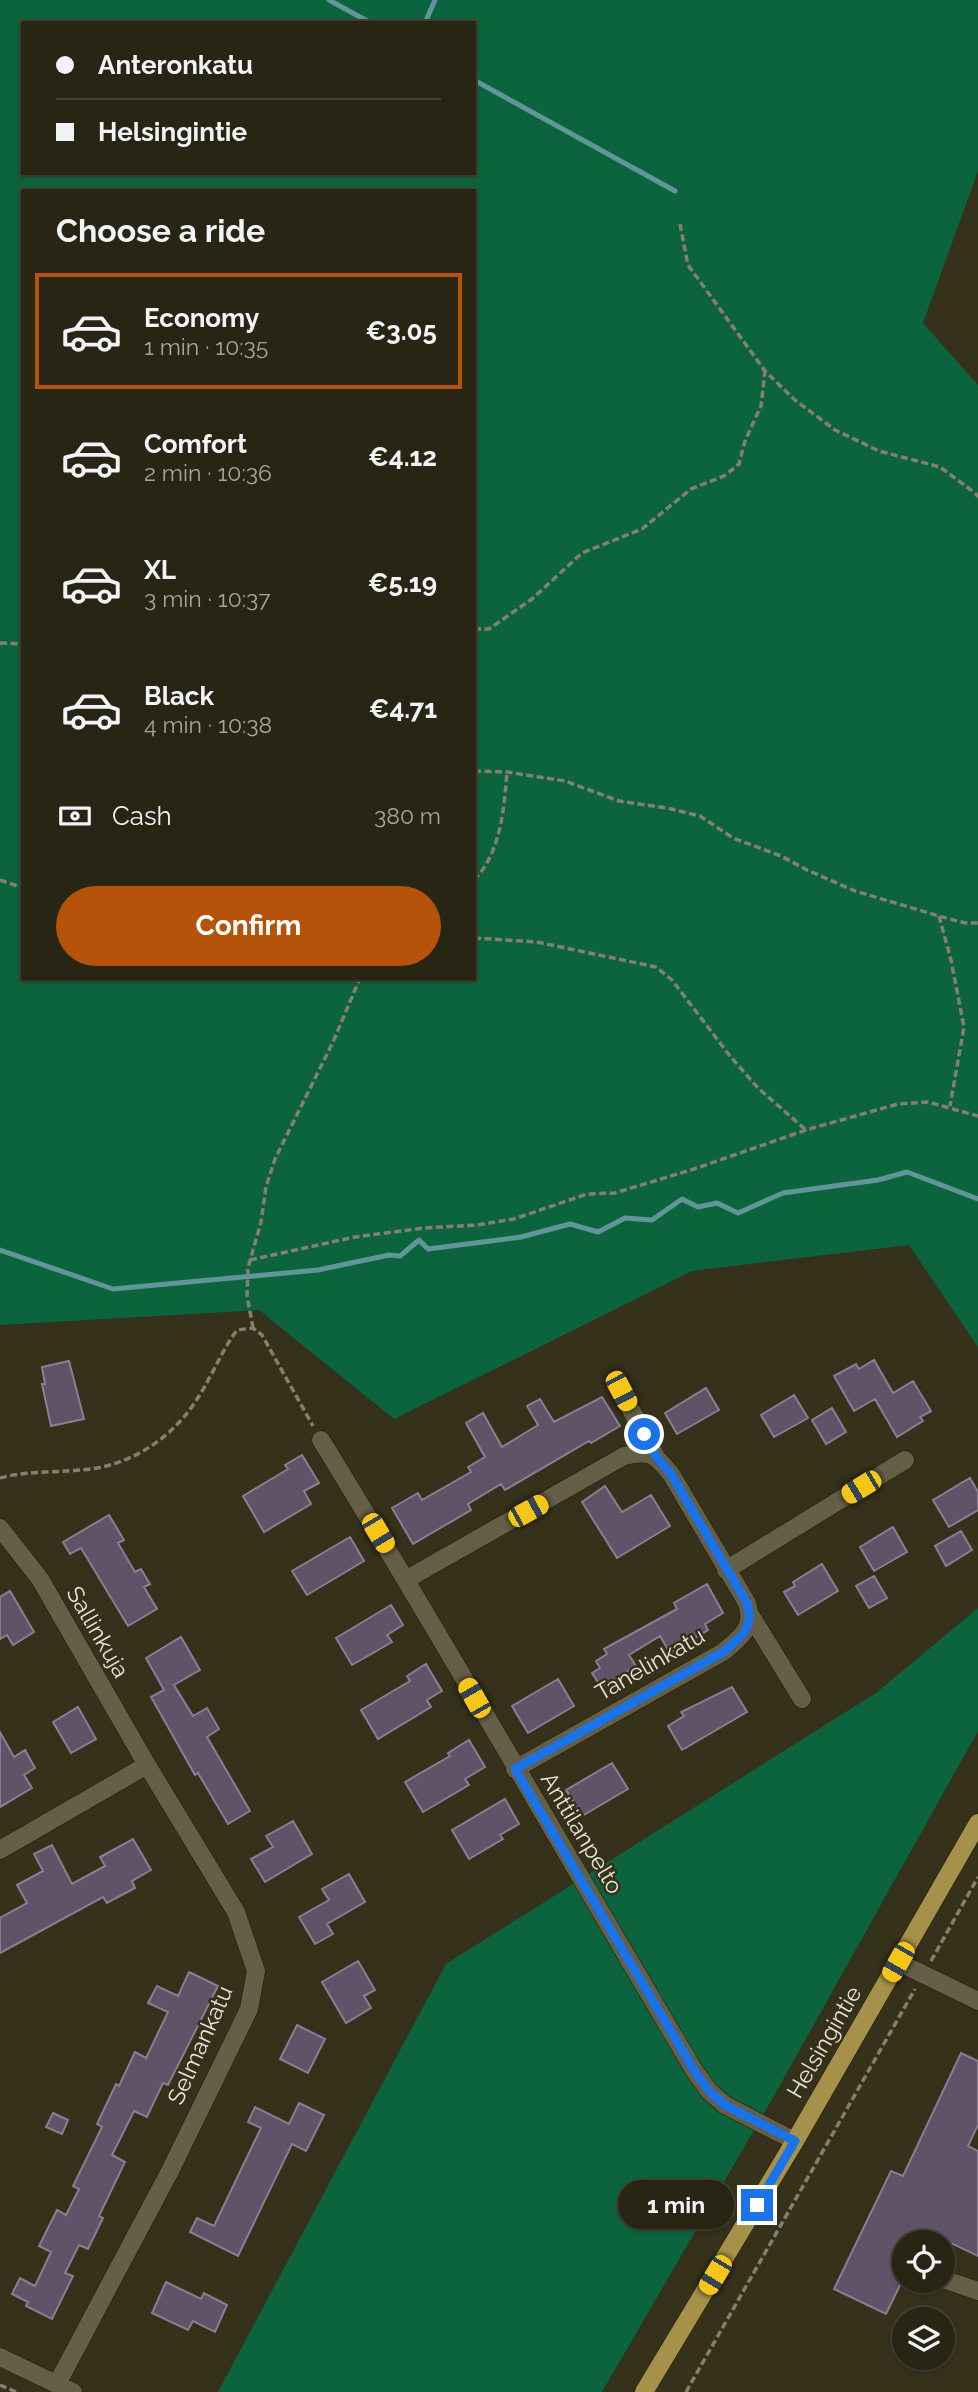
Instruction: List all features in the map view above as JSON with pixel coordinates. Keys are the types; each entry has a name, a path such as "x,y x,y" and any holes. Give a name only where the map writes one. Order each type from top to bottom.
{"main road":[{"name":"Helsingintie","path":"645,2392 795,2141 978,1823"}],"street":[{"path":"621,1391 655,1455 671,1474 747,1603 751,1616 802,1699"},
{"name":"Anttilanpelto","path":"321,1440 407,1579 515,1769 694,2070 709,2091 725,2105 795,2141"},
{"path":"407,1579 624,1456 639,1453 655,1455"},
{"path":"726,1570 905,1460"},
{"name":"Sallinkuja","path":"0,1528 40,1579 147,1765"},
{"name":"Tanelinkatu","path":"515,1769 723,1652 743,1635 751,1616"},
{"path":"0,1850 147,1765"},
{"name":"Selmankatu","path":"65,2388 243,2021 256,1972 236,1912 147,1765"},
{"path":"898,1962 978,2001"},
{"path":"955,2283 978,2291"},
{"path":"0,2357 65,2388"}],"path":[{"path":"680,224 688,265 765,371 795,400 835,430 879,452 940,467 978,497"},
{"path":"476,629 489,629 531,599 582,553 642,529 691,489 724,476 739,464 745,441 761,406 765,371"},
{"path":"0,643 21,644"},
{"path":"476,771 507,772 565,781 619,801 700,816 733,838 780,856 855,891 965,923 978,923"},
{"path":"476,877 495,846 504,806 507,772"},
{"path":"0,880 21,887"},
{"path":"939,916 964,1027 950,1107"},
{"path":"476,938 537,942 656,967 672,980 730,1056 758,1087 806,1130"},
{"path":"321,1440 262,1335 253,1328 247,1296 250,1260 275,1159 333,1042 359,980"},
{"path":"250,1260 355,1237 514,1219 587,1194 615,1193 698,1168 867,1111 916,1101 950,1107 978,1116"},
{"path":"0,1478 19,1473 101,1467 143,1451 164,1438 182,1421 237,1330 253,1328"},
{"path":"686,2392 978,1877"},
{"path":"0,2385 16,2392"}],"green space":[{"path":"0,0 978,0 978,171 923,323 978,385 978,1347 909,1245 692,1271 394,1419 259,1310 0,1325"},
{"path":"978,1608 978,1731 775,2094 602,2392 218,2392 446,1964 876,1693"}],"building":[{"path":"874,1360 893,1393 913,1381 931,1411 920,1417 923,1421 897,1437 875,1399 854,1411 834,1376 856,1364 859,1369"},
{"path":"69,1361 84,1419 51,1426 42,1384 45,1384 42,1367"},
{"path":"706,1388 719,1410 677,1434 665,1413"},
{"path":"794,1395 808,1418 774,1437 761,1415"},
{"path":"602,1397 620,1426 505,1490 501,1484 468,1504 471,1510 413,1544 392,1508 418,1493 422,1500 471,1472 468,1467 485,1457 466,1423 483,1413 502,1447 538,1425 527,1406 540,1399 554,1422"},
{"path":"832,1408 846,1432 826,1444 812,1420"},
{"path":"302,1455 319,1483 304,1491 311,1504 264,1532 243,1496 288,1469 285,1465"},
{"path":"970,1478 978,1492 978,1510 949,1527 933,1500"},
{"path":"605,1486 622,1512 651,1495 670,1526 617,1558 582,1502"},
{"path":"109,1515 124,1540 118,1543 135,1572 141,1569 150,1584 144,1587 157,1609 128,1626 81,1548 70,1554 63,1542"},
{"path":"893,1527 907,1552 874,1571 860,1547"},
{"path":"961,1531 972,1550 946,1566 935,1546"},
{"path":"350,1537 364,1561 307,1595 292,1571"},
{"path":"822,1564 838,1591 798,1615 784,1592 795,1586 793,1582"},
{"path":"874,1576 887,1598 869,1608 856,1586"},
{"path":"707,1584 723,1613 705,1624 708,1630 670,1653 660,1636 629,1655 636,1666 601,1687 592,1673 600,1668 596,1661 607,1654 604,1649 677,1609 674,1603"},
{"path":"10,1591 34,1632 13,1645 7,1635 0,1639 0,1597"},
{"path":"391,1605 403,1625 387,1635 392,1642 352,1665 336,1638"},
{"path":"181,1637 200,1670 174,1685 193,1716 207,1708 219,1729 207,1737 250,1811 228,1824 198,1773 195,1775 151,1697 164,1690 146,1658"},
{"path":"426,1664 442,1691 427,1700 431,1707 378,1739 361,1710 410,1681 407,1676"},
{"path":"558,1679 574,1706 528,1733 512,1706"},
{"path":"732,1687 747,1712 682,1750 668,1726 684,1716 681,1712"},
{"path":"78,1707 96,1739 71,1753 53,1722"},
{"path":"0,1732 14,1757 25,1750 35,1768 24,1775 32,1788 0,1807"},
{"path":"469,1740 485,1767 465,1779 469,1785 423,1812 405,1782 450,1756 448,1753"},
{"path":"612,1763 628,1789 582,1816 566,1790"},
{"path":"505,1799 519,1824 500,1835 503,1839 469,1859 452,1830"},
{"path":"293,1821 312,1854 265,1882 251,1859 273,1847 266,1836"},
{"path":"133,1839 151,1870 132,1881 135,1888 107,1903 103,1897 0,1953 0,1918 27,1903 17,1885 43,1871 34,1854 52,1845 72,1884 105,1866 100,1857"},
{"path":"349,1874 365,1902 327,1924 333,1934 315,1944 299,1917 329,1900 322,1889"},
{"path":"358,1961 375,1990 364,1996 371,2008 346,2023 322,1982"},
{"path":"189,1972 218,1986 168,2085 163,2083 147,2117 134,2111 112,2155 125,2162 99,2216 103,2218 88,2249 79,2245 65,2273 73,2276 52,2319 26,2306 28,2302 12,2294 20,2278 35,2286 51,2252 39,2246 57,2210 66,2215 79,2189 73,2186 102,2127 97,2124 116,2084 119,2086 135,2052 146,2058 168,2012 148,2003 157,1986 178,1996"},
{"path":"297,2025 325,2039 308,2073 280,2059"},
{"path":"961,2053 978,2061 978,2125 968,2146 978,2151 978,2256 955,2245 955,2230 892,2230 892,2293 896,2293 886,2314 834,2289 891,2171 903,2176"},
{"path":"299,2103 324,2115 306,2151 292,2144 238,2256 190,2232 197,2218 214,2226 261,2128 248,2122 255,2107 289,2124"},
{"path":"53,2113 68,2120 62,2134 46,2127"},
{"path":"166,2282 201,2299 204,2293 227,2305 215,2332 193,2321 188,2330 152,2313"}],"waterway":[{"path":"329,0 367,21"},
{"path":"426,21 435,0"},
{"path":"476,81 675,191"},
{"path":"0,1250 113,1289 318,1270 389,1255 400,1256 419,1240 428,1249 521,1237 570,1224 598,1232 625,1218 652,1220 682,1199 698,1207 717,1203 738,1213 783,1193 878,1180 907,1172 978,1199"}],"route":[{"path":"644,1434 655,1455 671,1474 747,1603 751,1616 743,1635 723,1652 515,1769 709,2091 725,2105 795,2141 757,2205"}]}
